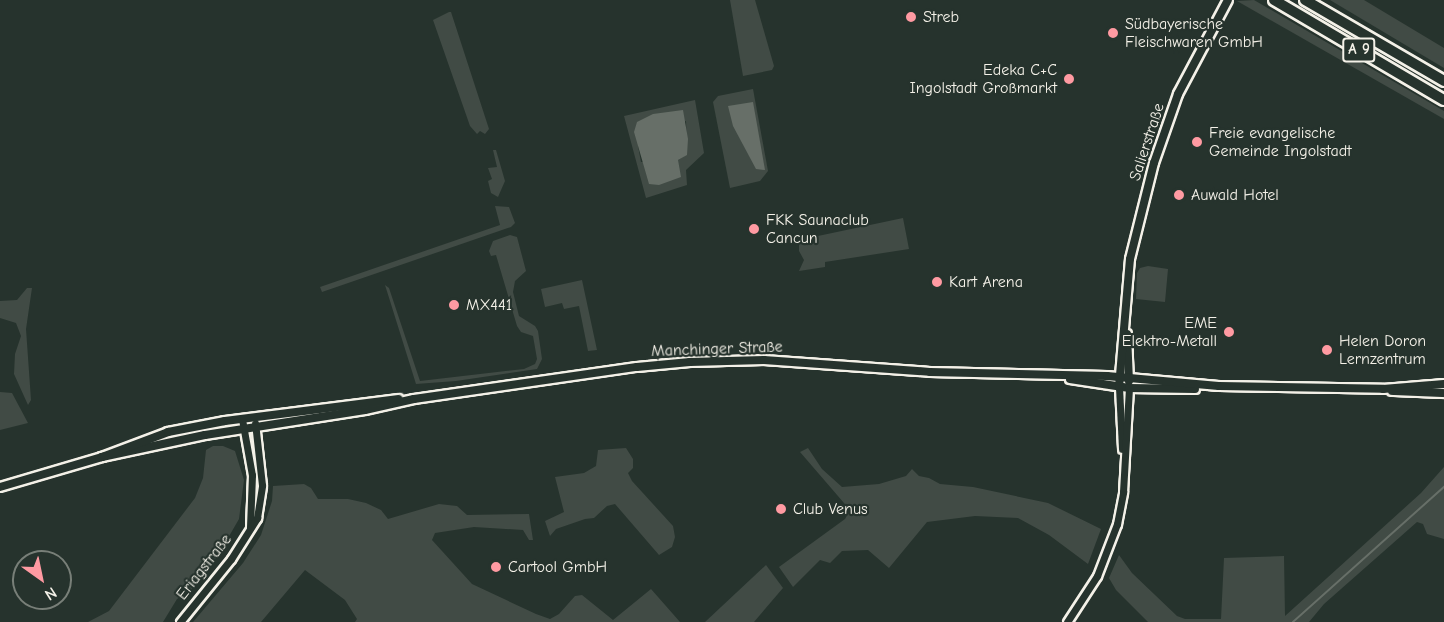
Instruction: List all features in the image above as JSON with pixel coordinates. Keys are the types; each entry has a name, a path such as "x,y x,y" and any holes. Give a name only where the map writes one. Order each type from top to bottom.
{"highway":[{"name":"A 9","path":"1274,0 1444,100"},
{"name":"A 9","path":"1305,0 1444,81"}],"main road":[{"name":"Salierstraße","path":"1120,377 1125,303 1137,228 1159,148 1178,94 1228,0"},
{"name":"Salierstraße","path":"1124,387 1130,378 1125,303"},
{"name":"Manchinger Straße","path":"0,487 102,457 168,432 242,419 255,422 385,407 414,399 638,367 733,360 1120,377 1219,386 1383,388 1444,384"},
{"name":"Manchinger Straße","path":"1058,376 1124,387 1190,390 1219,386"},
{"path":"1120,377 1124,387"},
{"name":"Manchinger Straße","path":"1383,388 1400,392 1444,393"},
{"path":"243,429 255,422"},
{"name":"Manchinger Straße","path":"102,457 243,429"}],"street":[{"path":"1067,622 1091,587 1112,541 1123,492 1124,387"},
{"name":"Eriagstraße","path":"242,419 252,475 250,531"},
{"name":"Eriagstraße","path":"180,622 231,559 257,518 262,485 255,422"}],"shaded area":[{"path":"730,0 755,0 774,66 772,70 743,76"},
{"path":"1254,0 1444,111 1444,119 1237,1"},
{"path":"1330,0 1364,0 1444,48 1444,68"},
{"path":"451,12 489,129 485,134 480,131 477,134 470,126 433,20"},
{"path":"753,89 768,171 760,181 730,188 713,102 718,96"},
{"path":"695,100 704,153 686,170 687,185 646,198 624,116","holes":["686,121 687,154 678,160 641,162 638,146"]},
{"path":"753,102 765,170 756,169 733,126 728,106"},
{"path":"683,110 688,139 687,155 678,160 681,177 659,185 649,184 634,132 637,122 653,114"},
{"path":"493,150 496,150 505,181 498,197 491,193 488,181 492,179 488,168 497,167"},
{"path":"495,206 509,207 515,223 511,227 322,292 320,287 500,225"},
{"path":"903,218 909,249 825,262 825,267 799,271 804,260 799,251 799,240"},
{"path":"510,235 517,237 526,271 515,281 513,292 519,316 535,326 538,331 542,359 537,369 456,381 416,384 385,285 389,288 420,381 524,369 535,364 537,359 533,336 521,332 517,326 496,255 491,256 489,251 493,241"},
{"path":"1148,266 1168,269 1165,302 1136,299 1137,273 1140,268"},
{"path":"582,280 597,350 588,351 579,306 564,309 562,303 545,307 541,289"},
{"path":"27,288 32,288 26,329 31,400 28,405 14,374 15,354 21,336 16,323 0,318 0,301 17,300"},
{"path":"0,392 12,393 28,423 0,430"},
{"path":"213,446 223,446 235,451 244,480 239,519 217,557 191,590 177,599 163,622 88,622 109,611 195,498 203,478 206,450"},
{"path":"626,448 633,459 633,468 628,473 632,481 673,526 675,537 672,547 659,555 615,504 607,506 594,518 556,529 550,536 545,521 564,512 555,477 584,473 596,466 598,450"},
{"path":"808,448 822,469 842,487 879,484 906,476 912,469 919,476 940,484 973,487 1048,503 1101,529 1088,564 1049,535 1018,518 975,516 927,522 889,568 868,550 842,551 830,563 820,560 793,587 779,567 845,519 850,510 800,452"},
{"path":"1444,467 1444,539 1427,534 1423,524 1417,522 1324,604 1309,622 1148,622 1116,590 1109,578 1119,555 1132,573 1177,616 1185,619 1221,619 1224,558 1284,556 1285,616 1421,493"},
{"path":"304,484 311,488 318,499 348,499 366,503 381,510 388,519 439,504 457,506 467,515 529,514 533,540 529,540 523,530 474,527 435,533 432,540 472,584 550,619 559,614 575,596 582,595 613,620 651,589 680,622 355,622 357,619 345,600 305,570 261,622 193,622 243,563 261,535 272,501 273,486"},
{"path":"766,565 783,588 754,622 705,622"}],"waterway":[{"path":"1293,622 1444,487"}],"place":[{"name":"Streb","path":"911,17"},
{"name":"Südbayerische Fleischwaren GmbH","path":"1113,33"},
{"name":"Edeka C+C Ingolstadt Großmarkt","path":"1069,79"},
{"name":"Freie evangelische Gemeinde Ingolstadt","path":"1197,142"},
{"name":"Auwald Hotel","path":"1179,195"},
{"name":"FKK Saunaclub Cancun","path":"754,229"},
{"name":"Kart Arena","path":"937,282"},
{"name":"MX441","path":"454,305"},
{"name":"EME Elektro-Metall","path":"1229,332"},
{"name":"Helen Doron Lernzentrum","path":"1327,350"},
{"name":"Club Venus","path":"781,509"},
{"name":"Cartool GmbH","path":"496,567"}]}
